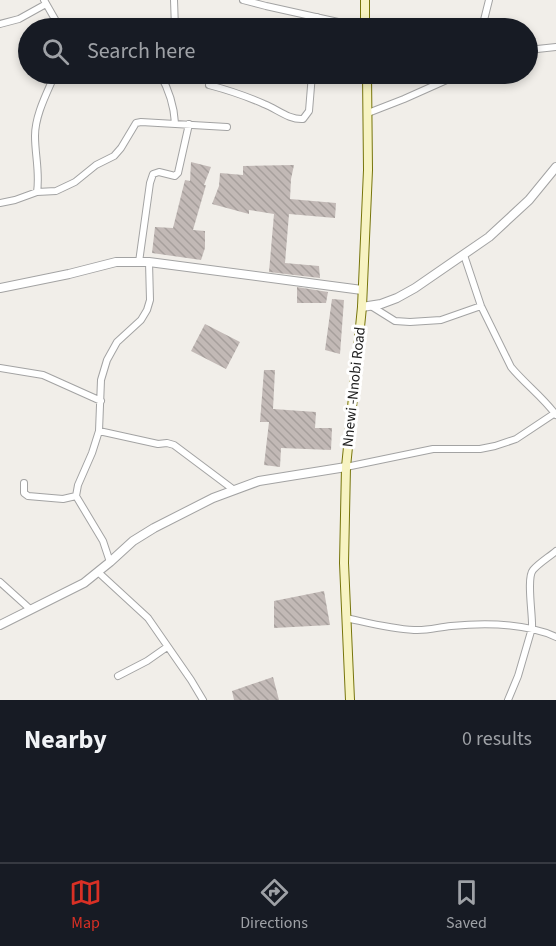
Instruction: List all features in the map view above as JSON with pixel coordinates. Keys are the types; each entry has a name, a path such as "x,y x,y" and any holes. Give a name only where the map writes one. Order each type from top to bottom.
{"main road":[{"path":"365,0 365,18"},
{"name":"Nnewi -Nnobi Road","path":"350,700 344,563 346,467 366,306 362,290 368,181 367,84"}],"street":[{"path":"174,0 175,18"},
{"path":"243,0 321,18"},
{"path":"484,18 489,0"},
{"path":"21,18 45,2 54,18"},
{"path":"0,24 18,19"},
{"path":"538,49 556,47"},
{"path":"37,192 39,180 35,143 36,128 51,84"},
{"path":"165,84 171,97 175,123"},
{"path":"209,85 237,93 296,120 303,119 309,111 311,84"},
{"path":"368,113 438,84"},
{"path":"0,203 37,192 56,191 75,182 96,165 114,156 136,123 227,127"},
{"path":"139,262 153,174 159,172 175,176 178,173 189,124"},
{"path":"366,306 381,304 415,288 489,237 519,212 556,166"},
{"path":"0,625 84,583 133,541 154,528 234,490 259,481 346,467 433,449 480,449 495,446 516,439 555,414 511,367 482,306 464,255"},
{"path":"0,288 116,262 149,262 362,290"},
{"path":"110,562 103,541 76,496 99,431 101,380 107,360 117,342 141,320 147,310 150,300 149,262"},
{"path":"366,306 395,321 410,322 441,320 482,306"},
{"path":"0,368 43,375 100,401"},
{"path":"99,431 158,444 174,445 234,490"},
{"path":"24,483 24,493 28,496 63,499 76,496"},
{"path":"508,700 518,676 532,628 530,575 534,568 556,552"},
{"path":"98,572 148,618 203,700"},
{"path":"0,582 30,609"},
{"path":"346,618 397,629 417,630 466,625 532,628 556,637"},
{"path":"118,676 147,661 167,647"}],"building":[{"path":"191,162 211,167 193,230 205,231 205,248 201,260 152,253 155,227 173,228 185,180 190,181"},
{"path":"294,165 290,199 336,203 335,218 289,214 285,263 319,266 320,278 269,272 274,214 249,210 249,214 212,204 219,186 220,173 243,175 243,166"},
{"path":"297,287 328,292 326,303 297,303"},
{"path":"332,299 344,300 340,354 325,350"},
{"path":"205,324 240,342 226,369 191,351"},
{"path":"264,370 275,370 273,409 316,412 315,428 332,428 331,450 281,448 280,467 264,465 269,422 260,422"},
{"path":"324,591 330,625 274,628 274,601"},
{"path":"273,677 279,700 234,700 232,691"}]}
